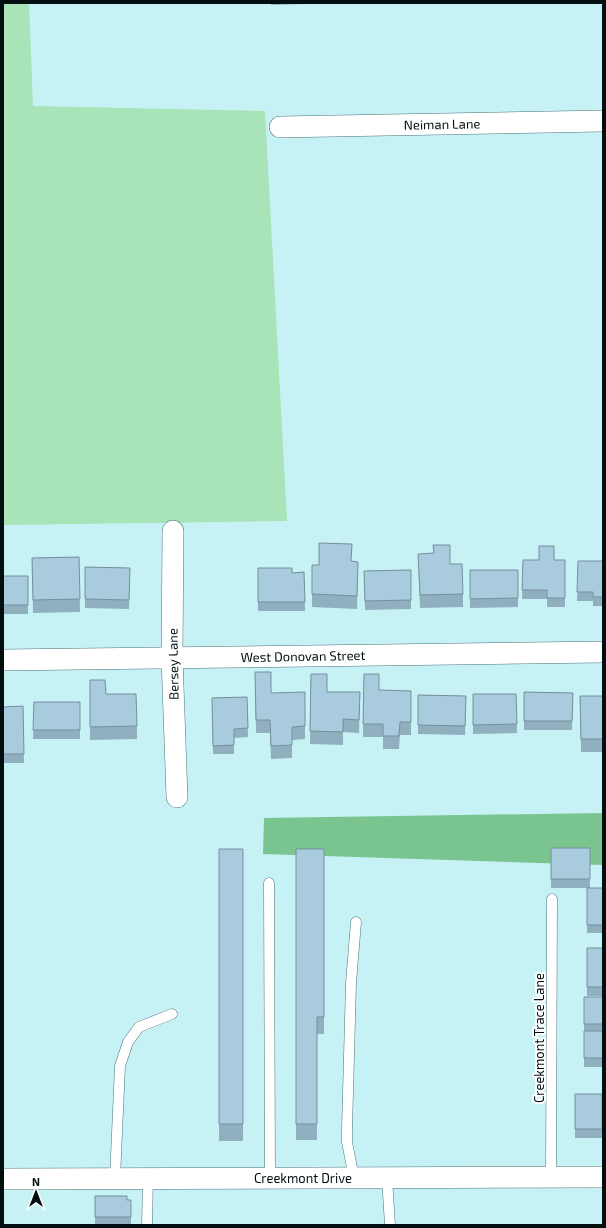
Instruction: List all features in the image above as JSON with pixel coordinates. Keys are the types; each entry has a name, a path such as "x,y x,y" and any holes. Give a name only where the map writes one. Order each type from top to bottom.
{"street":[{"name":"Neiman Lane","path":"280,127 603,121"},
{"name":"Bersey Lane","path":"173,531 172,658 176,797"},
{"name":"West Donovan Street","path":"3,660 603,652"},
{"name":"Creekmont Drive","path":"3,1179 603,1177"}],"lane":[{"path":"269,883 270,1178"},
{"name":"Creekmont Trace Lane","path":"552,899 552,1177"},
{"path":"354,1178 347,1142 347,1129 351,983 356,922"},
{"path":"115,1178 120,1066 128,1042 139,1027 172,1014"},
{"path":"147,1225 148,1178"},
{"path":"387,1178 390,1225"}],"green space":[{"path":"3,3 29,3 33,106 265,111 287,521 3,525"},
{"path":"603,813 603,865 263,854 264,818"}],"building":[{"path":"319,543 352,544 351,561 358,562 357,596 312,594 312,565 319,565"},
{"path":"433,545 450,545 450,564 462,564 463,594 420,595 418,554 434,553"},
{"path":"539,546 554,546 554,560 565,560 565,598 547,598 547,590 522,590 523,560 539,560"},
{"path":"79,557 80,599 33,600 32,558"},
{"path":"578,561 603,561 603,597 593,597 593,592 577,592"},
{"path":"85,567 130,568 129,600 85,599"},
{"path":"258,568 292,568 292,573 304,572 305,602 258,602"},
{"path":"411,570 411,600 365,601 364,571"},
{"path":"470,570 518,570 518,598 470,599"},
{"path":"3,576 28,576 28,605 3,605"},
{"path":"255,672 271,672 271,693 305,692 305,726 292,727 292,745 271,746 270,720 256,720"},
{"path":"311,674 327,674 327,692 360,692 359,720 343,719 343,732 310,731"},
{"path":"364,674 379,674 379,690 411,691 411,722 400,722 399,736 383,736 383,724 363,724"},
{"path":"90,680 105,680 106,694 136,694 137,726 90,727"},
{"path":"524,692 573,693 572,721 524,721"},
{"path":"473,694 516,694 517,724 473,725"},
{"path":"418,695 466,696 465,726 418,725"},
{"path":"580,696 603,696 603,739 581,739"},
{"path":"247,697 248,728 234,729 234,745 213,746 212,698"},
{"path":"34,702 80,702 80,730 33,730"},
{"path":"23,706 24,754 3,754 3,707"},
{"path":"551,848 590,848 590,879 551,879"},
{"path":"219,849 243,849 243,1124 219,1124"},
{"path":"296,849 324,849 324,1017 317,1017 317,1124 296,1124"},
{"path":"587,888 603,888 603,925 587,925"},
{"path":"587,948 603,948 603,987 587,987"},
{"path":"584,997 603,997 603,1024 584,1024"},
{"path":"584,1031 603,1031 603,1058 584,1058"},
{"path":"575,1094 602,1094 602,1129 575,1129"},
{"path":"95,1196 127,1196 127,1200 131,1200 131,1217 95,1217"}]}
